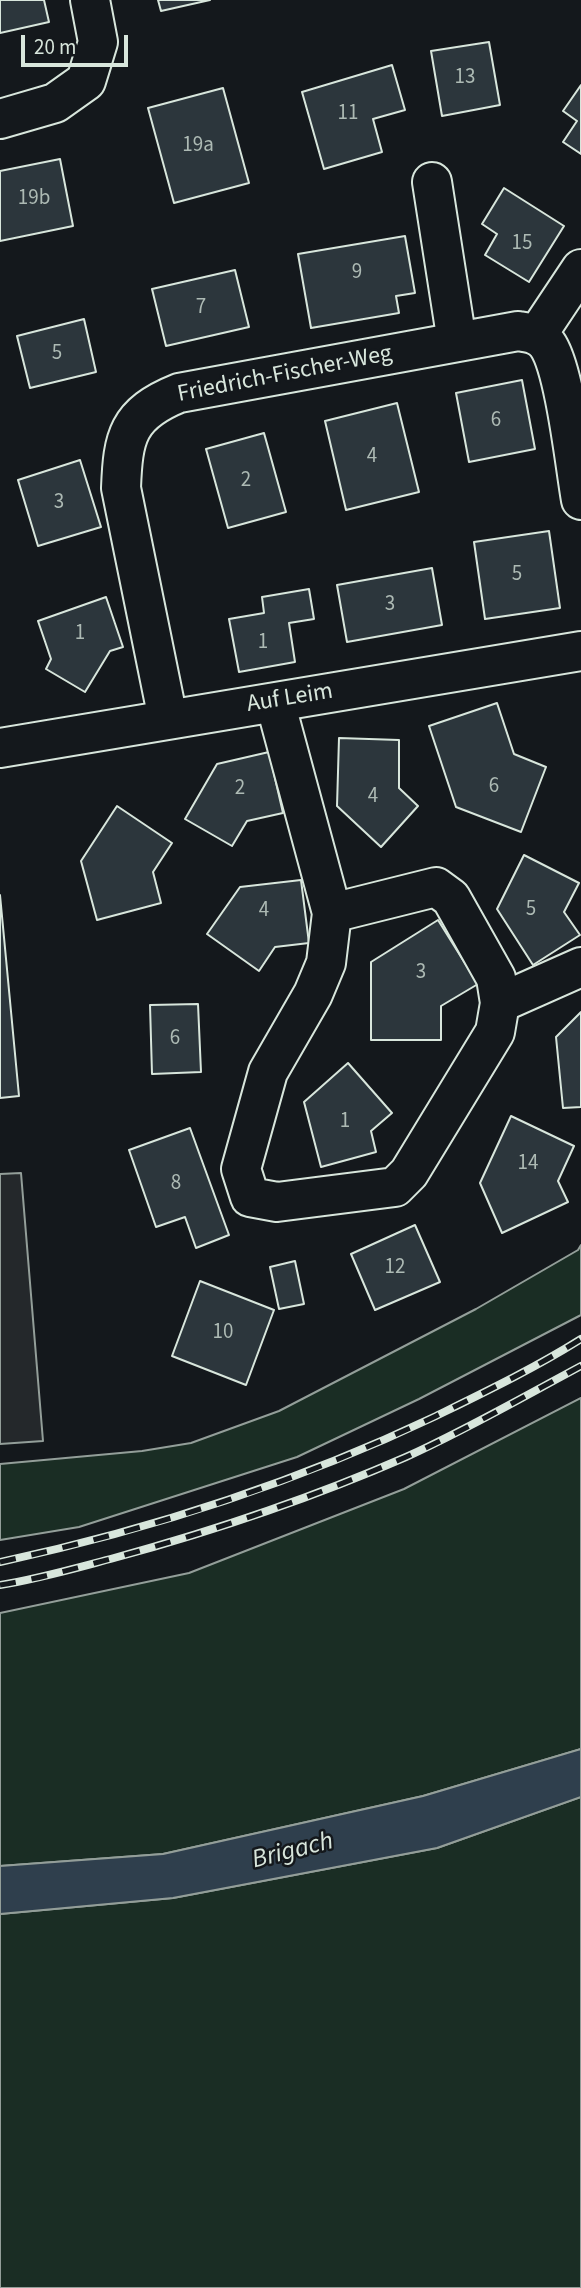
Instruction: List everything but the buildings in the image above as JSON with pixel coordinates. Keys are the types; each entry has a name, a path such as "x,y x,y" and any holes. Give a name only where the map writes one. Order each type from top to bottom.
{"street":[{"path":"0,119 55,103 86,81 98,41 90,0"},
{"path":"432,182 457,342"},
{"path":"581,269 537,335 547,345 558,366 581,500"},
{"name":"Friedrich-Fischer-Weg","path":"168,719 121,488 122,458 127,436 141,415 157,402 179,393 518,331 537,335"},
{"name":"Auf Leim","path":"0,748 581,651"},
{"path":"275,702 332,913 326,963 313,994 268,1072 241,1169 250,1197 277,1202 395,1187 409,1173 495,1032 500,1003 496,978 451,898 436,887 332,913"},
{"path":"500,1003 581,967"}],"green space":[{"path":"581,1245 581,1315 419,1399 297,1457 79,1527 0,1540 0,1464 142,1451 191,1443 279,1411 476,1309 578,1250"},
{"path":"581,1398 581,1749 423,1796 163,1854 0,1866 0,1613 189,1573 404,1489"},
{"path":"581,1797 581,2288 0,2288 0,1914 173,1898 437,1848"}],"shaded area":[{"path":"21,1173 43,1441 0,1444 0,1174"}],"water":[{"name":"Brigach","path":"581,1749 581,1797 437,1848 173,1898 0,1914 0,1866 163,1854 423,1796"}],"railway":[{"path":"0,1562 113,1535 276,1483 436,1416 528,1370 581,1339"},
{"path":"0,1585 151,1548 262,1513 335,1486 428,1447 581,1366"}]}
